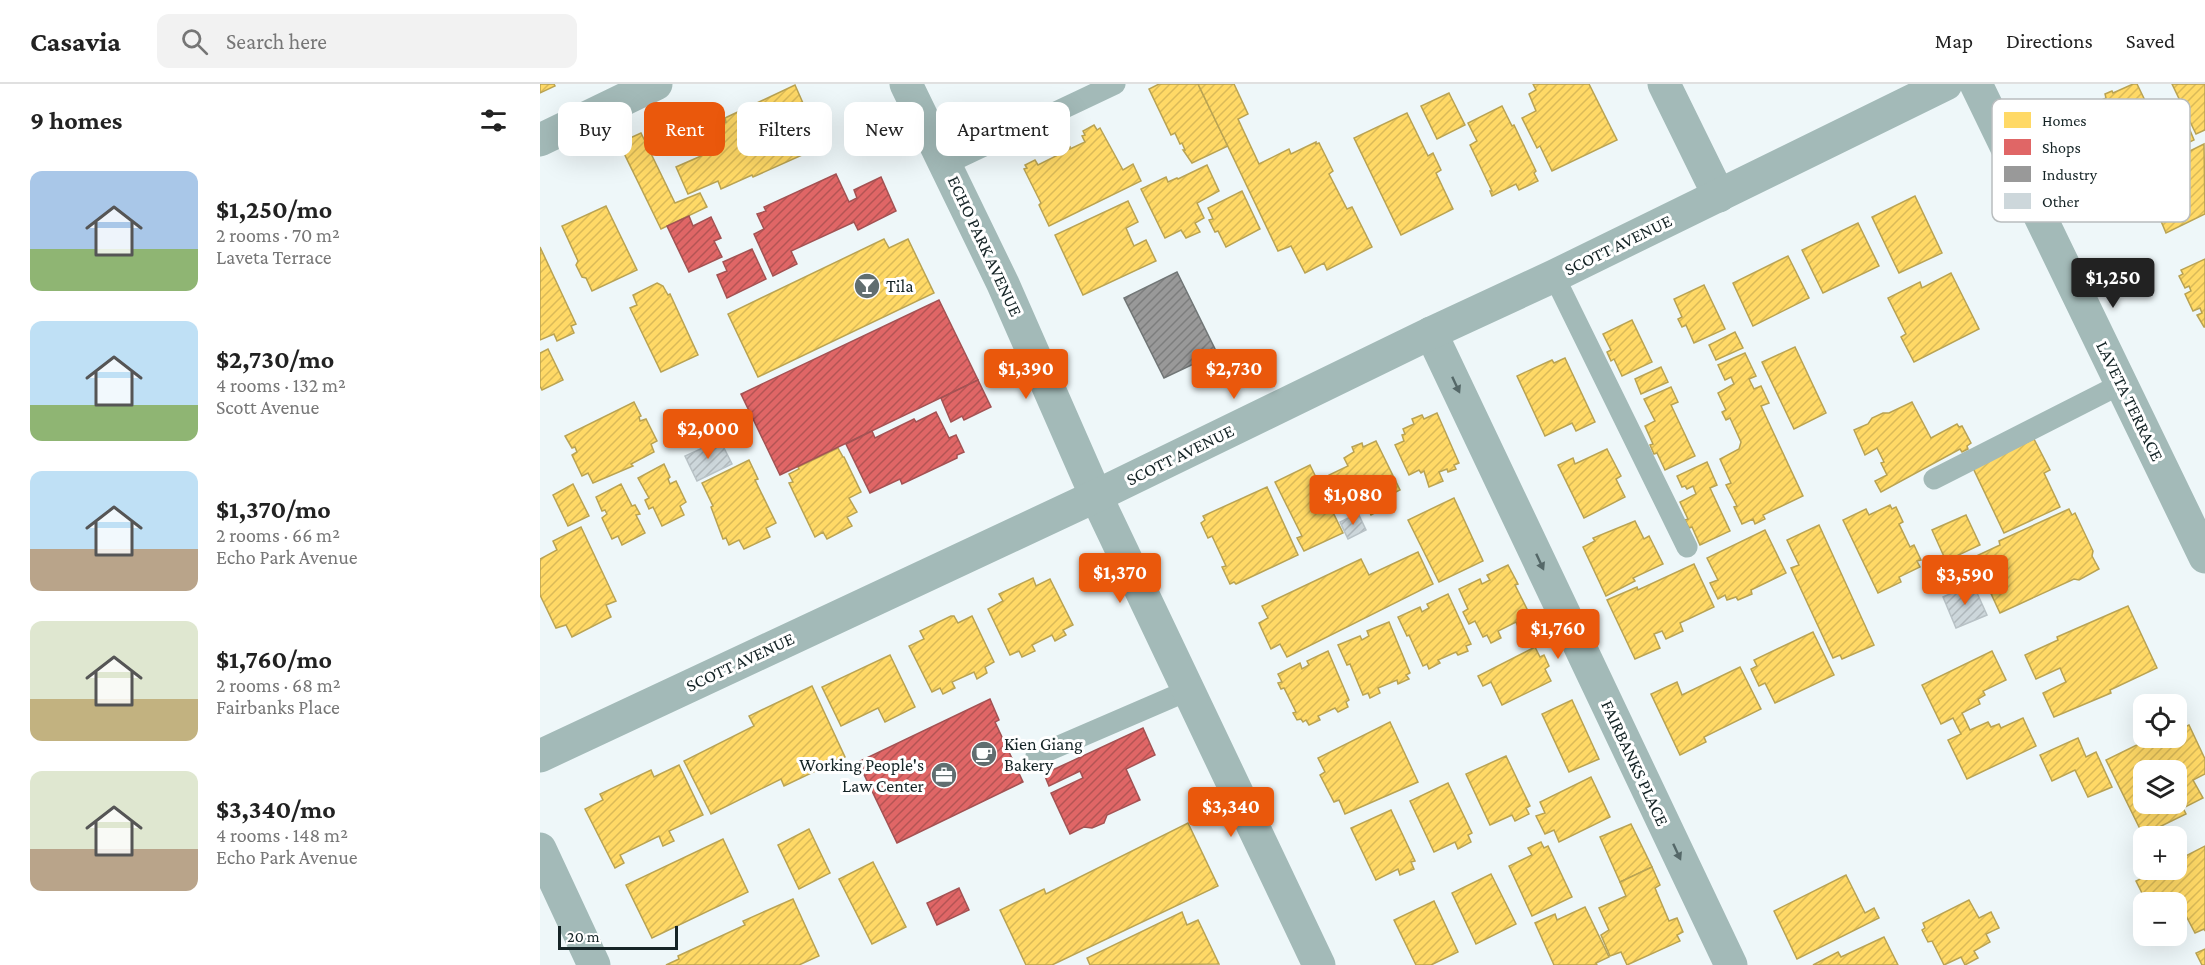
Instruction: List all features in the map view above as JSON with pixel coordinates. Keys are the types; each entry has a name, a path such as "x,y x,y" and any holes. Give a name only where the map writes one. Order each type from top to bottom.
{"street":[{"path":"540,140 656,84"},
{"name":"ECHO PARK AVENUE","path":"906,84 1003,284 1096,496 1319,965"},
{"path":"1664,84 1719,196"},
{"name":"SCOTT AVENUE","path":"540,756 1096,496 1946,84"},
{"name":"LAVETA TERRACE","path":"1976,84 1992,117"},
{"name":"LAVETA TERRACE","path":"2043,222 2205,556"},
{"name":"FAIRBANKS PLACE","path":"1431,333 1731,965"},
{"path":"540,849 594,965"}],"lane":[{"path":"946,164 1115,84"},
{"path":"1554,276 1687,547"},
{"path":"1934,479 2121,384"},
{"path":"1036,756 1189,690"}],"building: Homes":[{"path":"540,84 554,84 555,86 540,93"},
{"path":"1159,84 1198,84 1228,146 1192,163 1175,133 1171,135 1149,89"},
{"path":"1198,84 1234,84 1248,114 1238,119 1259,164 1289,149 1291,154 1316,142 1316,144 1319,143 1333,171 1329,174 1347,209 1352,207 1372,247 1327,270 1324,263 1305,273 1291,246 1278,251"},
{"path":"1533,84 1589,84 1617,140 1552,171 1540,146 1537,148 1522,118 1536,111 1529,94 1536,90"},
{"path":"2137,84 2144,99 2104,99 2106,98 2105,94 2112,91 2113,93"},
{"path":"2172,84 2205,84 2205,130 2196,134 2190,122 2190,99 2179,99"},
{"path":"795,85 803,102 759,102"},
{"path":"1449,93 1465,125 1437,139 1421,106"},
{"path":"1502,106 1512,126 1514,125 1536,171 1534,173 1538,181 1519,190 1516,184 1492,196 1490,191 1492,191 1470,145 1477,141 1468,123"},
{"path":"737,112 737,156 800,156 721,189 718,181 688,194 676,167 701,156 725,156 725,118"},
{"path":"1407,113 1428,156 1433,153 1441,170 1436,173 1453,209 1401,235 1354,138"},
{"path":"1094,125 1097,130 1100,128 1123,170 1133,164 1141,181 1049,226 1039,205 1041,203 1024,169 1027,168 1025,165 1035,160 1038,165 1056,156 1070,156 1070,149 1085,142 1082,136 1085,135 1083,131"},
{"path":"2190,130 2194,140 2190,142"},
{"path":"641,133 644,139 644,156 652,156 675,203 700,193 707,207 661,229 625,156 632,156 632,137"},
{"path":"2204,144 2205,214 2190,221 2190,151"},
{"path":"1207,165 1219,191 1197,203 1204,218 1195,223 1200,232 1186,238 1181,230 1165,238 1141,189 1166,177 1168,182 1178,179"},
{"path":"1242,191 1260,229 1226,247 1209,220 1213,219 1208,208"},
{"path":"1915,196 1942,253 1899,273 1872,217"},
{"path":"1128,201 1138,222 1126,228 1134,246 1146,240 1156,261 1083,295 1055,235"},
{"path":"606,206 637,270 592,291 576,265 578,261 562,226"},
{"path":"2161,222 2189,222 2166,233"},
{"path":"1858,223 1879,266 1823,293 1802,250"},
{"path":"884,239 889,248 908,239 934,293 758,377 728,314"},
{"path":"540,247 576,324 571,326 574,333 557,341 554,334 540,340"},
{"path":"1788,256 1809,298 1753,326 1733,283"},
{"path":"2205,259 2204,327 2197,315 2202,313 2200,308 2193,311 2185,294 2191,291 2189,286 2185,288 2179,276 2183,274 2181,270"},
{"path":"1951,273 1979,329 1914,362 1901,337 1906,334 1888,298 1920,282 1922,288"},
{"path":"657,283 663,286 668,295 670,294 698,355 661,372 630,308 637,305 633,295"},
{"path":"1704,285 1725,329 1694,343 1686,325 1682,327 1678,319 1682,317 1674,299"},
{"path":"1632,320 1652,362 1622,376 1614,359 1611,361 1607,352 1611,350 1603,334"},
{"path":"1735,332 1743,348 1716,360 1709,345"},
{"path":"1795,347 1826,413 1794,429 1762,362"},
{"path":"548,349 563,380 542,390 540,353"},
{"path":"1745,353 1756,376 1749,379 1754,389 1761,386 1769,403 1761,406 1803,496 1763,515 1765,519 1755,524 1753,519 1742,524 1734,507 1737,506 1726,485 1731,483 1720,459 1739,449 1741,442 1730,418 1726,420 1722,412 1726,410 1718,393 1734,384 1731,377 1725,380 1718,365"},
{"path":"1565,358 1595,422 1576,431 1572,423 1545,436 1517,376 1552,360 1554,363"},
{"path":"1661,367 1668,382 1641,394 1635,379"},
{"path":"1671,387 1678,402 1671,405 1695,456 1665,470 1657,453 1654,454 1650,445 1653,444 1645,426 1655,421 1644,399"},
{"path":"634,402 641,416 640,421 646,419 657,441 651,444 654,452 631,464 633,466 593,483 588,473 582,476 572,455 577,452 575,447 572,448 565,436"},
{"path":"1912,402 1931,438 1957,424 1959,427 1962,426 1971,443 1967,446 1968,449 1962,452 1960,449 1881,492 1875,481 1887,475 1881,463 1884,462 1877,448 1865,455 1854,430 1868,424 1872,418"},
{"path":"1437,413 1459,463 1454,465 1456,469 1439,472 1443,481 1429,487 1424,471 1421,473 1419,470 1409,475 1395,445 1404,441 1403,429 1414,424 1412,419 1422,415 1424,419"},
{"path":"2034,439 2050,470 2044,473 2060,507 2004,533 1973,468"},
{"path":"1376,441 1400,490 1380,500 1384,508 1371,515 1362,496 1343,505 1329,475 1348,466 1344,458 1354,452 1352,447 1362,443 1363,447"},
{"path":"838,448 861,492 849,498 857,512 847,517 852,526 827,539 823,532 815,537 789,483 793,482 789,474 799,469 798,467"},
{"path":"1607,449 1621,476 1616,479 1625,497 1584,518 1558,465 1573,458 1575,464"},
{"path":"749,460 758,479 755,480 776,523 766,528 770,537 744,549 739,540 729,545 726,538 723,539 711,507 713,506 702,483"},
{"path":"1707,462 1717,485 1710,488 1730,531 1700,545 1692,527 1689,528 1685,520 1688,519 1680,502 1696,494 1693,486 1687,489 1685,486 1682,487 1677,476"},
{"path":"664,464 670,477 668,479 670,484 676,481 686,502 680,506 684,515 662,526 653,507 649,509 645,500 649,498 638,478"},
{"path":"1310,465 1343,533 1304,551 1297,538 1302,536 1275,482"},
{"path":"573,484 589,516 568,526 553,495"},
{"path":"621,484 632,506 635,505 640,514 636,515 645,533 622,545 618,536 612,539 602,518 607,514 605,510 602,511 596,497"},
{"path":"1267,487 1298,555 1236,584 1234,582 1230,584 1222,567 1226,566 1212,536 1208,538 1201,523 1205,520 1203,516"},
{"path":"1454,498 1483,561 1439,582 1408,520"},
{"path":"1890,505 1892,509 1896,507 1903,522 1899,524 1910,547 1914,545 1921,560 1917,561 1920,567 1899,577 1901,582 1878,593 1843,520 1866,509 1869,515"},
{"path":"2069,509 2072,515 2075,513 2099,569 2079,580 2074,579 2000,613 1974,557 2000,545 1999,541"},
{"path":"1966,515 1980,545 1946,561 1932,530"},
{"path":"1635,521 1644,539 1649,536 1663,564 1633,578 1635,581 1606,596 1583,547 1595,541 1593,538"},
{"path":"1819,525 1874,645 1842,659 1840,655 1833,658 1791,568 1799,565 1787,540"},
{"path":"581,527 616,601 606,605 611,617 572,637 566,625 556,628 540,595 540,559 557,550 553,541"},
{"path":"1765,530 1786,573 1751,590 1752,594 1738,600 1736,597 1727,600 1725,595 1718,599 1710,583 1718,580 1707,558"},
{"path":"1418,552 1433,584 1287,657 1280,644 1271,649 1259,623 1268,618 1262,606 1361,559 1369,575"},
{"path":"1694,564 1714,607 1680,623 1683,631 1666,639 1662,631 1654,634 1660,648 1635,659 1607,600 1637,587 1638,590"},
{"path":"1508,565 1530,615 1527,618 1530,623 1519,629 1516,622 1498,631 1501,638 1491,643 1487,635 1483,637 1475,621 1469,624 1463,612 1468,609 1459,589 1480,579 1482,584 1490,580 1487,575"},
{"path":"1033,578 1036,586 1050,579 1073,625 1063,630 1066,635 1055,641 1052,635 1032,645 1035,651 1022,657 1019,651 1010,655 988,609 1003,601 999,594"},
{"path":"1448,594 1471,644 1466,646 1468,651 1458,655 1456,652 1438,660 1440,663 1429,669 1427,664 1423,666 1398,617 1420,607 1422,612 1429,608 1427,604"},
{"path":"2128,606 2157,668 2110,690 2111,693 2054,717 2043,693 2066,682 2060,668 2036,679 2025,655 2058,640 2057,637"},
{"path":"954,616 958,623 972,616 994,662 985,667 987,673 977,679 974,672 952,682 955,688 943,694 940,688 932,692 909,646 924,639 920,631"},
{"path":"1389,622 1410,673 1406,675 1409,679 1398,684 1397,680 1378,688 1380,693 1370,698 1368,693 1363,695 1350,664 1347,665 1338,645 1360,636 1362,640 1369,636 1367,631"},
{"path":"1813,632 1834,675 1775,703 1765,683 1759,686 1751,669 1757,666 1754,660"},
{"path":"1535,647 1540,657 1544,655 1549,666 1545,669 1551,681 1502,705 1491,682 1483,686 1478,676"},
{"path":"1328,651 1349,700 1346,702 1348,707 1338,712 1335,708 1318,716 1320,720 1309,725 1306,720 1303,722 1301,719 1297,720 1293,713 1296,712 1284,688 1281,689 1278,683 1282,682 1278,674 1300,663 1302,669 1309,665 1307,661"},
{"path":"1992,651 2006,680 1983,691 1985,695 1978,699 1980,704 1962,713 1970,730 1988,722 1991,727 1999,724 2001,728 2023,718 2036,746 1967,779 1948,740 1961,734 1953,718 1941,724 1922,685"},
{"path":"890,655 915,707 885,722 878,708 841,726 822,687"},
{"path":"1740,667 1761,709 1704,737 1706,742 1680,755 1651,694 1677,682 1682,695"},
{"path":"812,686 845,757 784,786 781,779 711,814 684,761 754,726 749,716"},
{"path":"1572,700 1599,759 1569,772 1542,714"},
{"path":"1390,722 1418,782 1345,814 1339,800 1334,802 1320,775 1325,772 1318,758"},
{"path":"2189,725 2205,759 2205,774 2193,780 2203,798 2187,806 2187,760 2133,760 2133,814 2186,814 2161,826 2139,826 2106,760 2133,747 2187,748 2187,726"},
{"path":"2078,738 2086,757 2096,752 2112,787 2088,797 2075,770 2052,781 2040,755"},
{"path":"1506,756 1530,806 1526,808 1529,814 1515,821 1512,815 1490,825 1466,774"},
{"path":"679,765 703,815 669,831 674,841 663,846 659,836 620,855 624,863 615,868 585,809 603,800 600,794 651,770 654,777"},
{"path":"1591,777 1610,817 1559,842 1554,830 1545,834 1536,816 1545,813 1540,802"},
{"path":"1448,783 1472,833 1468,835 1471,842 1458,849 1455,842 1434,852 1410,801"},
{"path":"1391,810 1415,861 1411,862 1414,869 1400,875 1398,869 1376,880 1351,828"},
{"path":"1188,823 1218,886 1052,965 1026,965 1000,910 1044,889 1046,894"},
{"path":"1631,824 1652,867 1620,882 1600,837"},
{"path":"809,829 830,873 799,889 778,845"},
{"path":"723,839 748,892 652,938 626,885"},
{"path":"1541,842 1544,848 1548,846 1572,897 1532,916 1509,866 1532,855 1528,848"},
{"path":"2205,846 2205,931 2204,929 2195,933 2187,918 2187,892 2142,892 2136,881 2187,880 2187,855"},
{"path":"873,862 906,927 872,944 839,879"},
{"path":"1652,867 1660,885 1655,888 1669,921 1677,918 1683,932 1677,935 1680,941 1627,965 1621,952 1610,956 1601,935 1609,930 1599,908 1626,896 1620,882"},
{"path":"1491,874 1516,924 1476,944 1452,893"},
{"path":"1846,875 1865,913 1874,908 1879,918 1797,959 1774,911"},
{"path":"793,899 819,956 799,965 666,965 679,959 678,956 745,925 743,921"},
{"path":"1969,900 1979,918 1991,912 1999,928 1986,934 1990,942 1974,951 1978,958 1965,965 1961,957 1944,965 1932,941 1928,942 1922,930 1925,928 1923,923"},
{"path":"1434,901 1458,952 1431,965 1416,965 1394,920"},
{"path":"1585,907 1609,957 1596,963 1597,965 1554,965 1535,923 1555,914 1557,920"},
{"path":"1182,912 1187,925 1198,920 1219,964 1090,965 1087,958"},
{"path":"1884,937 1898,965 1813,965 1838,952 1841,957"},
{"path":"2205,949 2205,965 2202,965 2196,953"}],"building: Shops":[{"path":"836,174 849,202 857,198 854,190 881,177 896,211 858,230 854,222 791,251 797,264 773,276 754,234 764,229 757,214 766,211 764,207"},
{"path":"689,216 693,226 711,217 721,238 714,241 722,257 689,272 667,226"},
{"path":"752,249 766,279 727,298 717,275 727,271 723,262"},
{"path":"939,300 978,380 780,475 741,394"},
{"path":"978,380 991,407 964,420 962,416 951,422 941,398"},
{"path":"936,412 949,438 956,435 964,452 957,455 957,458 902,484 900,479 870,493 846,444 872,431 875,438 914,419 916,422"},
{"path":"990,699 999,720 995,722 1023,782 897,843 858,762"},
{"path":"1143,728 1155,755 1126,769 1140,800 1107,815 1104,823 1092,828 1084,827 1070,834 1051,793 1083,778 1080,771 1049,786 1044,774"},
{"path":"959,888 969,910 937,925 927,903"}],"building: Industry":[{"path":"1177,272 1217,353 1164,378 1124,298"}],"building: Other":[{"path":"720,440 732,464 697,481 685,456"},
{"path":"1358,513 1366,530 1348,539 1340,522"},
{"path":"1973,584 1987,615 1956,628 1943,597"}],"place":[{"name":"Tila","path":"867,286"},
{"name":"Kien Giang Bakery","path":"984,754"},
{"name":"Working People's Law Center","path":"944,775"}]}
